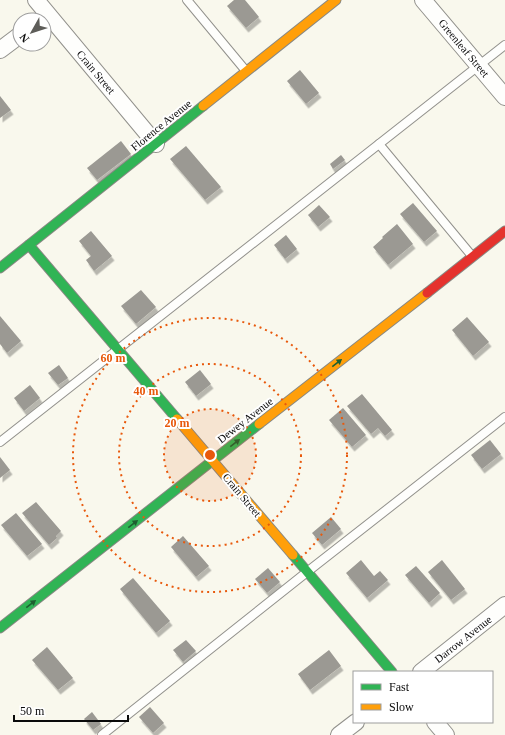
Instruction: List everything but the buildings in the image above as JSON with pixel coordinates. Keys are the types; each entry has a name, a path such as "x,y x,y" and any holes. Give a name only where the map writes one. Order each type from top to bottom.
{"street":[{"name":"Crain Street","path":"36,0 41,12"},
{"name":"Florence Avenue","path":"0,268 336,0"},
{"name":"Greenleaf Street","path":"423,0 505,97"},
{"name":"Crain Street","path":"52,27 156,144"},
{"path":"0,50 12,40"},
{"name":"Dewey Avenue","path":"0,628 505,230"},
{"name":"Crain Street","path":"29,245 391,671"},
{"name":"Darrow Avenue","path":"421,671 505,605"},
{"path":"339,735 355,723"},
{"path":"436,723 446,735"}],"lane":[{"path":"187,0 247,71"},
{"path":"0,442 505,45"},
{"path":"380,144 472,256"},
{"path":"102,735 505,417"}],"traffic: fast":[{"path":"0,268 203,106"},
{"path":"29,245 177,419"},
{"path":"0,628 259,424"},
{"path":"293,555 391,671"}],"traffic: slow":[{"path":"203,106 336,0"},
{"path":"259,424 427,293"},
{"path":"177,419 293,555"}],"traffic: jam":[{"path":"427,293 505,231"}]}
